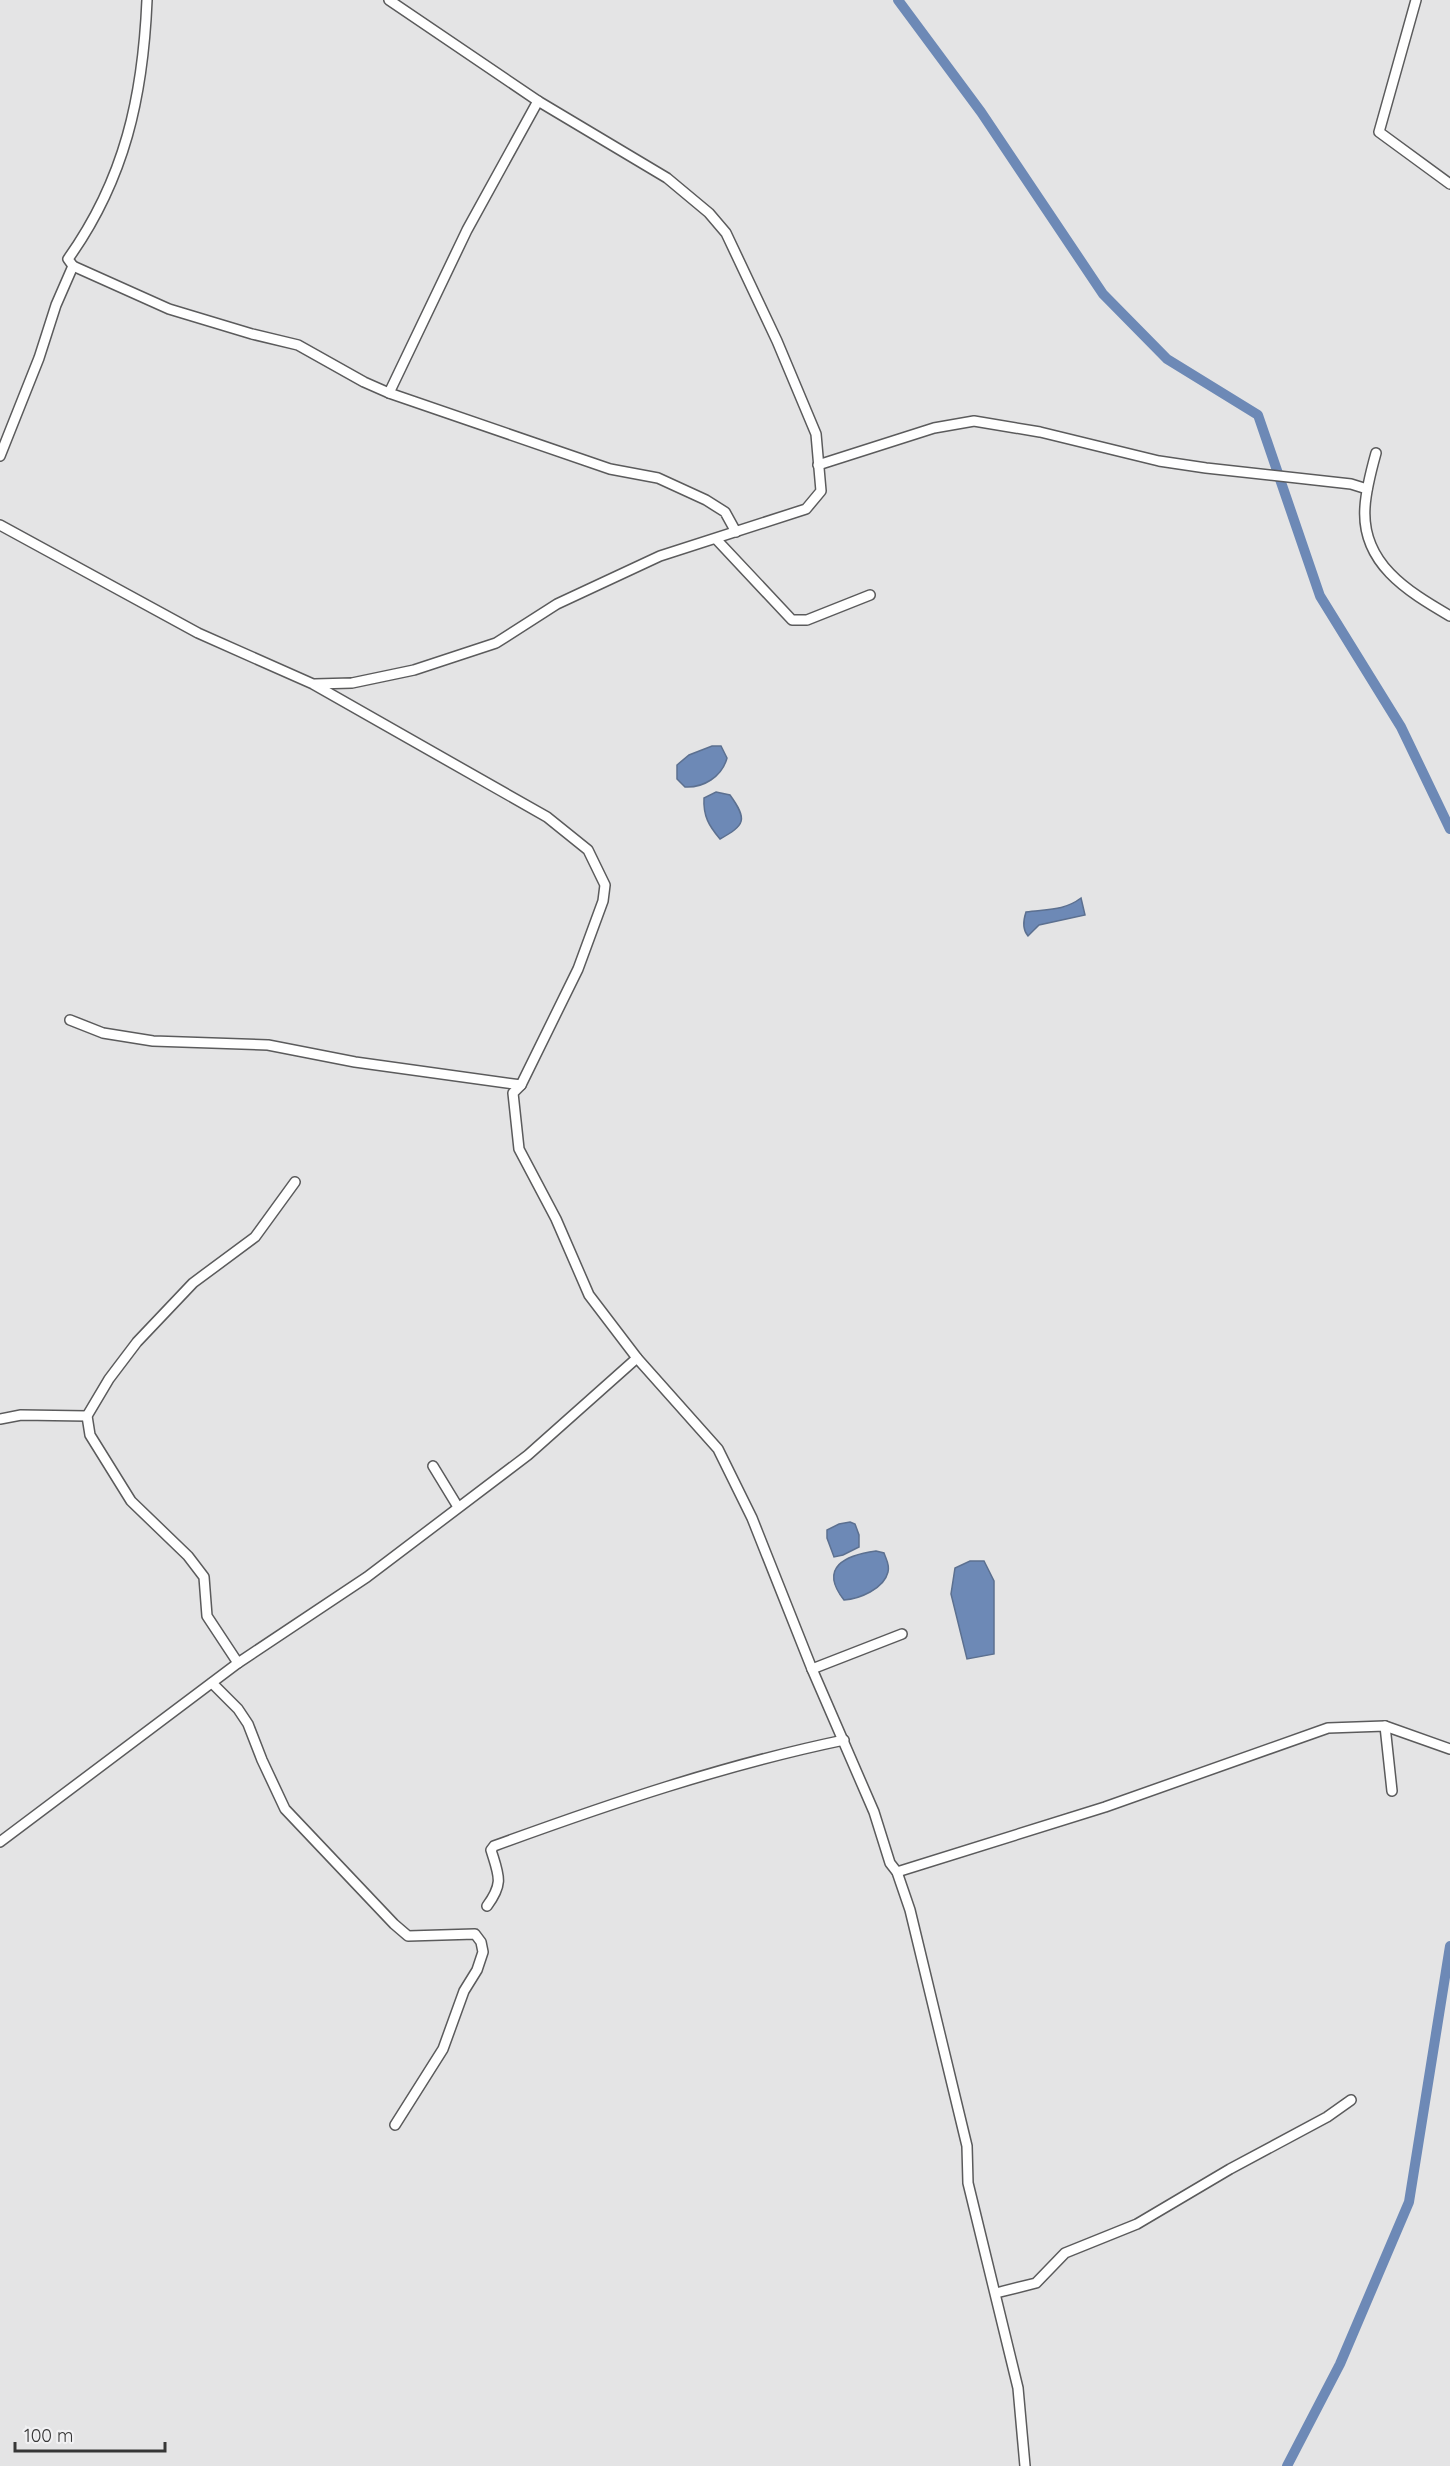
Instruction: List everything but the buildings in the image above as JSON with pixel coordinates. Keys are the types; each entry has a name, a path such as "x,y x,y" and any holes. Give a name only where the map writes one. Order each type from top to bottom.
{"street":[{"path":"147,0 144,61 121,161 104,199 68,259 72,266 170,309 252,334 298,345 364,382 390,393 609,469 658,478 706,500 725,512 736,532"},
{"path":"313,684 352,683 414,670 496,643 557,604 660,556 806,508 821,491 816,434 777,341 726,233 709,213 667,178 538,101 389,0"},
{"path":"1416,0 1379,132 1450,184"},
{"path":"390,393 467,230 538,101"},
{"path":"0,456 72,266"},
{"path":"818,465 934,428 974,421 1040,432 1159,460 1206,468 1351,484 1367,489"},
{"path":"1376,453 1367,489 1365,509 1367,533 1374,554 1389,574 1450,616"},
{"path":"0,525 198,633 313,684 547,817 588,850 600,872 605,885 603,901 578,969 521,1085 513,1094 519,1149 556,1219 589,1295 637,1358 718,1449 752,1518 874,1812 890,1863 897,1872 910,1910 967,2146 968,2183 1018,2388 1025,2466"},
{"path":"716,539 792,620 807,620 870,596"},
{"path":"70,1020 103,1033 153,1041 268,1045 355,1062 521,1085"},
{"path":"238,1663 207,1616 204,1577 188,1556 131,1501 90,1434 87,1416 104,1385 137,1342 193,1283 255,1237 296,1182"},
{"path":"0,1842 238,1663 367,1577 528,1455 637,1358"},
{"path":"0,1419 21,1415 87,1416"},
{"path":"433,1466 458,1507"},
{"path":"813,1669 902,1634"},
{"path":"212,1683 238,1709 248,1724 285,1809 394,1924 408,1936 475,1934 481,1942 483,1952 477,1970 464,1991 443,2049 395,2125"},
{"path":"897,1872 1105,1807 1328,1728 1385,1726 1450,1749"},
{"path":"1385,1726 1392,1791"},
{"path":"487,1906 499,1886 499,1874 492,1847 624,1799 773,1755 844,1740"},
{"path":"996,2293 1036,2283 1065,2253 1137,2224 1230,2169 1327,2117 1352,2100"}],"water":[{"path":"712,746 721,746 727,758 721,771 705,783 685,787 677,779 677,765 689,755"},
{"path":"716,792 730,795 740,810 741,816 739,826 720,839 708,820 704,804 704,798"},
{"path":"1081,898 1085,915 1039,925 1028,936 1024,925 1026,912 1061,907"},
{"path":"850,1522 855,1524 859,1535 859,1547 834,1557 827,1538 827,1530"},
{"path":"876,1551 884,1553 888,1562 886,1578 870,1592 857,1598 844,1600 837,1589 834,1579 835,1571 846,1560"},
{"path":"970,1561 984,1561 994,1581 994,1654 967,1659 951,1594 955,1568"}],"waterway":[{"path":"898,0 981,112 1103,294 1167,359 1258,415 1320,596 1401,727 1450,829"},
{"path":"1287,2466 1340,2364 1409,2202 1450,1946"}]}
